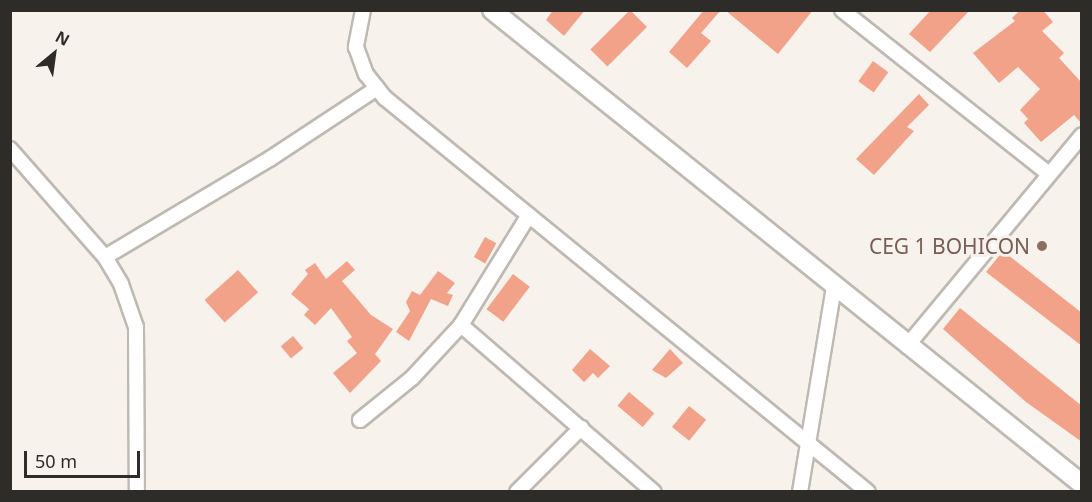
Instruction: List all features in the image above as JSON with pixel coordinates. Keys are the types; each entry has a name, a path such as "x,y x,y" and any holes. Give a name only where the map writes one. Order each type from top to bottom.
{"street":[{"path":"363,10 356,47 366,74 377,88 868,492"},
{"path":"842,10 1049,174"},
{"path":"500,13 834,287 1082,484"},
{"path":"105,257 271,158 377,88"},
{"path":"907,346 1082,135"},
{"path":"10,149 105,257 121,284 136,327 137,492"},
{"path":"360,420 412,378 461,326 529,215"},
{"path":"800,492 834,287"},
{"path":"461,326 654,492"},
{"path":"517,492 580,428"}],"building":[{"path":"553,10 585,10 564,36 546,20"},
{"path":"630,10 647,27 607,67 590,50"},
{"path":"704,10 721,10 701,33 711,41 687,68 669,52"},
{"path":"725,10 813,10 778,54"},
{"path":"931,10 970,10 930,52 909,34"},
{"path":"1020,10 1043,10 1053,22 1042,31 1064,53 1059,58 1082,83 1082,124 1074,115 1041,142 1024,123 1028,119 1020,110 1040,89 1018,67 999,83 973,53 1015,21 1012,18"},
{"path":"873,61 888,72 874,92 858,81"},
{"path":"919,94 929,105 907,127 914,131 874,175 856,159"},
{"path":"485,237 496,243 485,263 474,257"},
{"path":"1003,251 1082,313 1082,346 986,272"},
{"path":"347,261 355,270 342,281 371,315 393,329 375,354 381,361 350,393 333,373 357,353 347,341 352,337 331,308 315,325 304,315 309,309 291,294 308,274 305,270 315,263 326,279"},
{"path":"238,270 258,292 225,322 205,300"},
{"path":"438,271 455,283 447,293 453,295 448,306 431,299 409,341 396,332 410,311 406,302 412,291 420,295"},
{"path":"513,274 530,287 503,322 487,309"},
{"path":"960,308 1082,406 1082,442 1026,402 943,329"},
{"path":"293,336 303,348 291,359 281,346"},
{"path":"590,349 610,366 598,378 593,373 584,382 572,370"},
{"path":"670,349 683,363 666,378 652,370"},
{"path":"629,392 654,413 643,427 617,406"},
{"path":"689,406 706,420 689,441 672,427"}],"place":[{"name":"CEG 1 BOHICON","path":"1042,246"}]}
